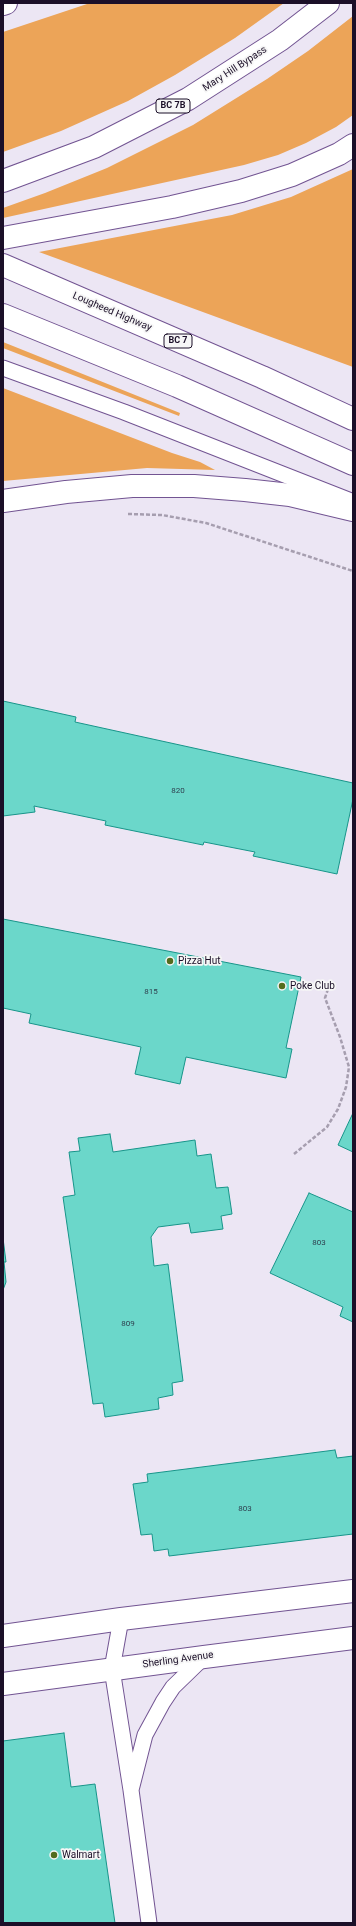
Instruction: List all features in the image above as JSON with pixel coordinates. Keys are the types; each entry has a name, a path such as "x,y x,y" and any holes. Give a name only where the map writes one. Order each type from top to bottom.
{"main road":[{"name":"Mary Hill Bypass","path":"3,181 94,147 188,98 280,40 328,3"},
{"path":"12,236 172,207 241,191 292,175 339,154 353,146"},
{"name":"Lougheed Highway","path":"3,265 255,374 353,419"},
{"path":"3,315 191,392 353,464"},
{"path":"3,501 66,492 132,486 194,486 290,495 353,510"},
{"path":"3,1636 121,1619 353,1591"},
{"name":"Sherling Avenue","path":"3,1684 204,1656 353,1638"}],"lane":[{"path":"3,368 353,502"},
{"path":"121,1619 112,1670 131,1790 149,1923"},
{"path":"131,1790 145,1735 163,1702 174,1687 204,1656"}],"path":[{"path":"124,514 162,515 206,523 353,571"},
{"path":"294,1154 327,1127 338,1109 346,1087 349,1066 325,998 329,986"}],"shaded area":[{"path":"90,3 284,3 235,38 175,75 128,101 61,131 3,152 3,32"},
{"path":"353,16 353,115 336,127 306,143 278,155 244,165 3,218 3,208 107,168 193,125 267,79 308,51"},
{"path":"353,169 353,367 39,252 232,215 291,197"},
{"path":"3,342 180,413 179,416 3,348"},
{"path":"3,388 172,453 200,462 215,470 147,468 3,481"}],"building":[{"path":"3,701 76,717 75,722 353,783 353,799 337,874 253,856 255,852 204,842 203,845 105,825 106,821 34,806 35,812 3,816"},
{"path":"3,919 301,977 286,1048 292,1049 286,1078 186,1057 180,1084 135,1074 141,1047 29,1023 31,1014 3,1008"},
{"path":"353,1113 353,1152 338,1145"},
{"path":"110,1134 113,1152 195,1140 197,1156 211,1154 216,1188 228,1187 232,1214 221,1216 223,1229 191,1233 189,1223 158,1227 151,1237 154,1266 168,1264 183,1381 172,1383 173,1395 158,1398 159,1409 105,1417 103,1403 93,1404 63,1197 75,1195 69,1152 80,1151 78,1138"},
{"path":"309,1193 353,1212 353,1322 340,1316 343,1307 270,1273"},
{"path":"3,1238 6,1262 4,1262 6,1282 3,1290"},
{"path":"335,1450 337,1458 353,1456 353,1534 169,1556 168,1549 154,1551 152,1534 141,1535 133,1484 148,1482 147,1474"},
{"name":"Walmart","path":"64,1733 71,1787 95,1784 115,1923 3,1923 3,1741"}],"place":[{"name":"Pizza Hut","path":"170,961"},
{"name":"Poke Club","path":"282,986"},
{"name":"Walmart","path":"54,1855"}]}
